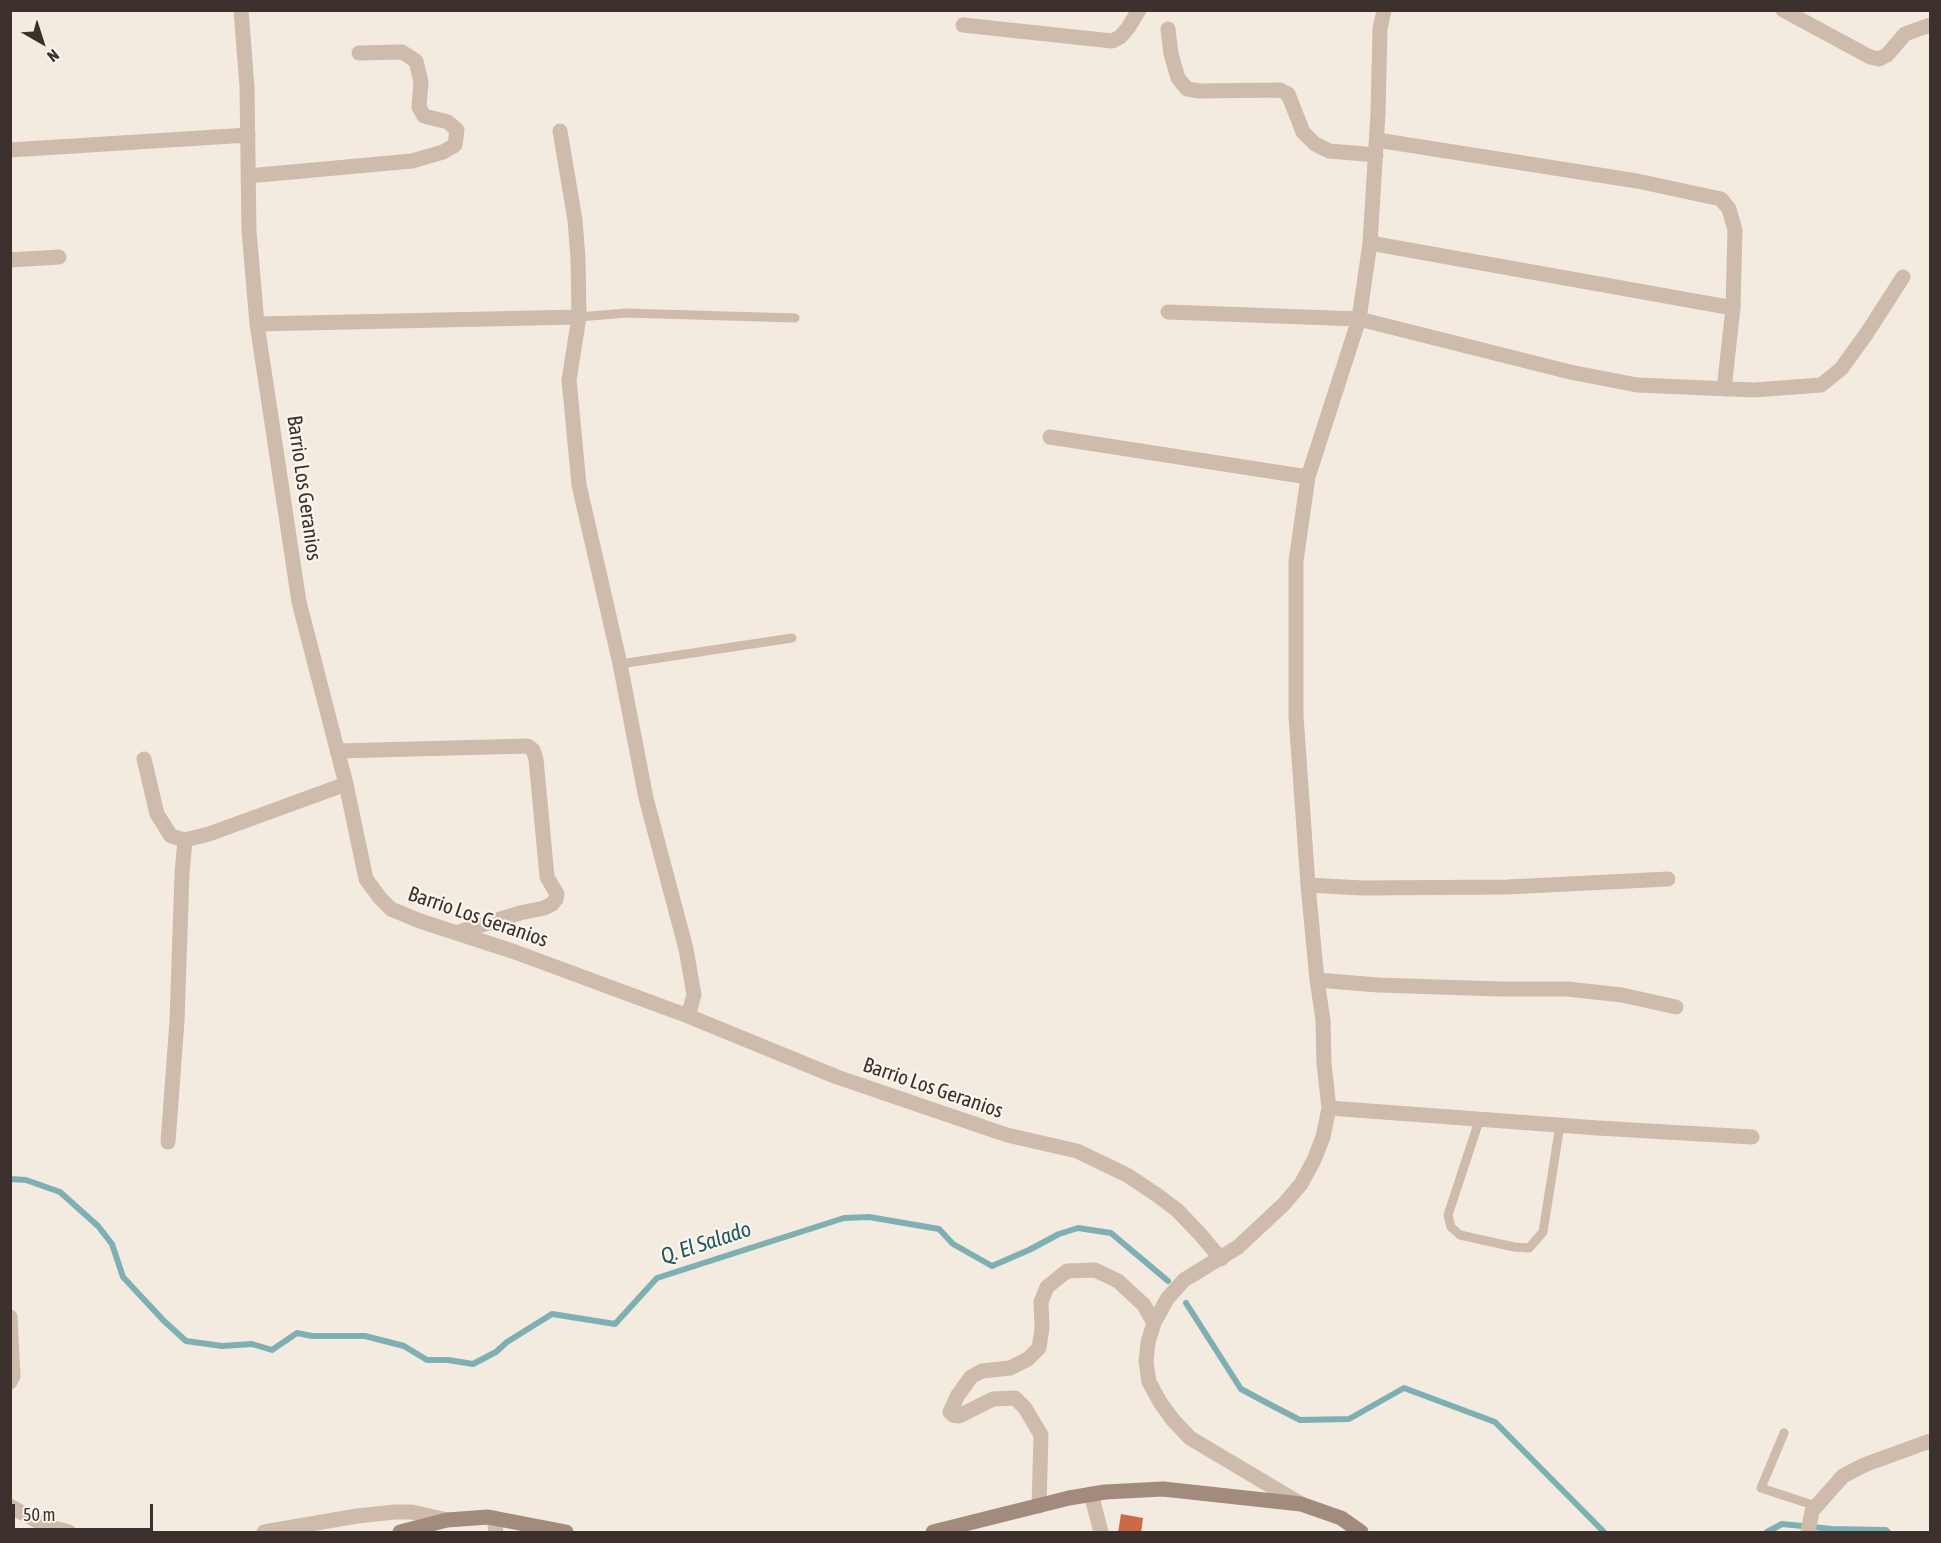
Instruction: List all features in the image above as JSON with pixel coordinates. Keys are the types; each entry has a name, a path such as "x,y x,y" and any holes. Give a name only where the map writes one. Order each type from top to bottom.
{"main road":[{"path":"933,1533 1091,1494 1162,1489 1301,1504 1341,1518 1361,1533"},
{"path":"400,1533 447,1520 566,1533"}],"street":[{"name":"Barrio Los Geranios","path":"241,10 247,87 249,231 257,324 299,602 346,784 366,879 380,898 391,909 515,952 688,1017 837,1077 1008,1135 1077,1151 1127,1175 1157,1195 1177,1210 1221,1259"},
{"path":"963,25 1112,41 1120,38 1139,10"},
{"path":"1301,1504 1190,1438 1160,1402 1149,1382 1146,1362 1148,1342 1154,1323 1167,1299 1184,1280 1238,1247 1284,1204 1301,1184 1323,1137 1329,1108 1324,1064 1323,1020 1308,885 1296,716 1296,561 1308,477 1359,319 1370,243 1380,29 1384,10"},
{"path":"1783,10 1870,57 1879,59 1887,55 1905,34 1930,25"},
{"path":"1168,29 1171,54 1178,78 1187,89 1200,91 1280,90 1288,94 1303,132 1315,144 1329,151 1376,148 1637,181 1721,199 1729,209 1735,230 1733,308 1724,389"},
{"path":"249,176 412,161 443,152 455,145 457,130 448,122 424,116 418,107 421,82 416,61 402,52 359,53"},
{"path":"560,131 575,220 579,317 569,380 579,485 620,664 646,798 686,949 694,995 688,1017"},
{"path":"10,150 248,135"},
{"path":"1370,243 1733,308"},
{"path":"10,260 59,257"},
{"path":"1168,312 1359,319 1570,372 1637,385 1754,390 1821,385 1841,369 1903,277"},
{"path":"257,324 579,317"},
{"path":"1050,437 1308,477"},
{"path":"337,751 528,746 533,750 536,759 548,877 557,894 556,899 544,908 456,933"},
{"path":"144,759 158,814 171,836 185,840 209,834 346,784"},
{"path":"168,1142 177,1021 185,840"},
{"path":"1308,885 1363,888 1508,887 1668,879"},
{"path":"1317,980 1410,986 1567,989 1622,994 1676,1007"},
{"path":"1329,1108 1752,1137"},
{"path":"1039,1506 1041,1435 1025,1408 1015,1398 993,1399 959,1416 953,1415 950,1412 958,1395 970,1377 982,1371 1010,1368 1028,1359 1039,1348 1042,1328 1041,1302 1047,1287 1067,1271 1095,1270 1118,1281 1144,1305 1154,1323"},
{"path":"10,1317 13,1376 10,1382"},
{"path":"1808,1533 1814,1508 1843,1476 1864,1465 1930,1441"},
{"path":"1091,1494 1101,1533"},
{"path":"10,1506 46,1526 69,1533"},
{"path":"264,1533 357,1516 395,1512 412,1512 447,1520"}],"lane":[{"path":"579,317 626,313 795,318"},
{"path":"620,664 792,638"},
{"path":"1480,1118 1448,1215 1451,1227 1460,1235 1514,1247 1529,1248 1543,1232 1560,1125"},
{"path":"1784,1433 1761,1488 1814,1508"}],"building":[{"path":"1121,1514 1143,1518 1141,1533 1118,1533"}],"waterway":[{"name":"Q. El Salado","path":"10,1179 26,1180 60,1192 98,1226 112,1244 123,1277 164,1321 186,1341 222,1346 252,1344 272,1350 297,1333 312,1336 365,1336 404,1346 427,1360 448,1360 473,1364 496,1352 507,1342 552,1314 615,1324 657,1278 844,1218 869,1217 939,1229 953,1244 992,1266 1059,1234 1078,1228 1111,1233 1168,1281"},
{"path":"1186,1303 1241,1389 1300,1420 1349,1419 1404,1388 1495,1422 1604,1532"},
{"path":"1767,1532 1782,1524 1832,1529 1886,1530 1888,1532"}]}
